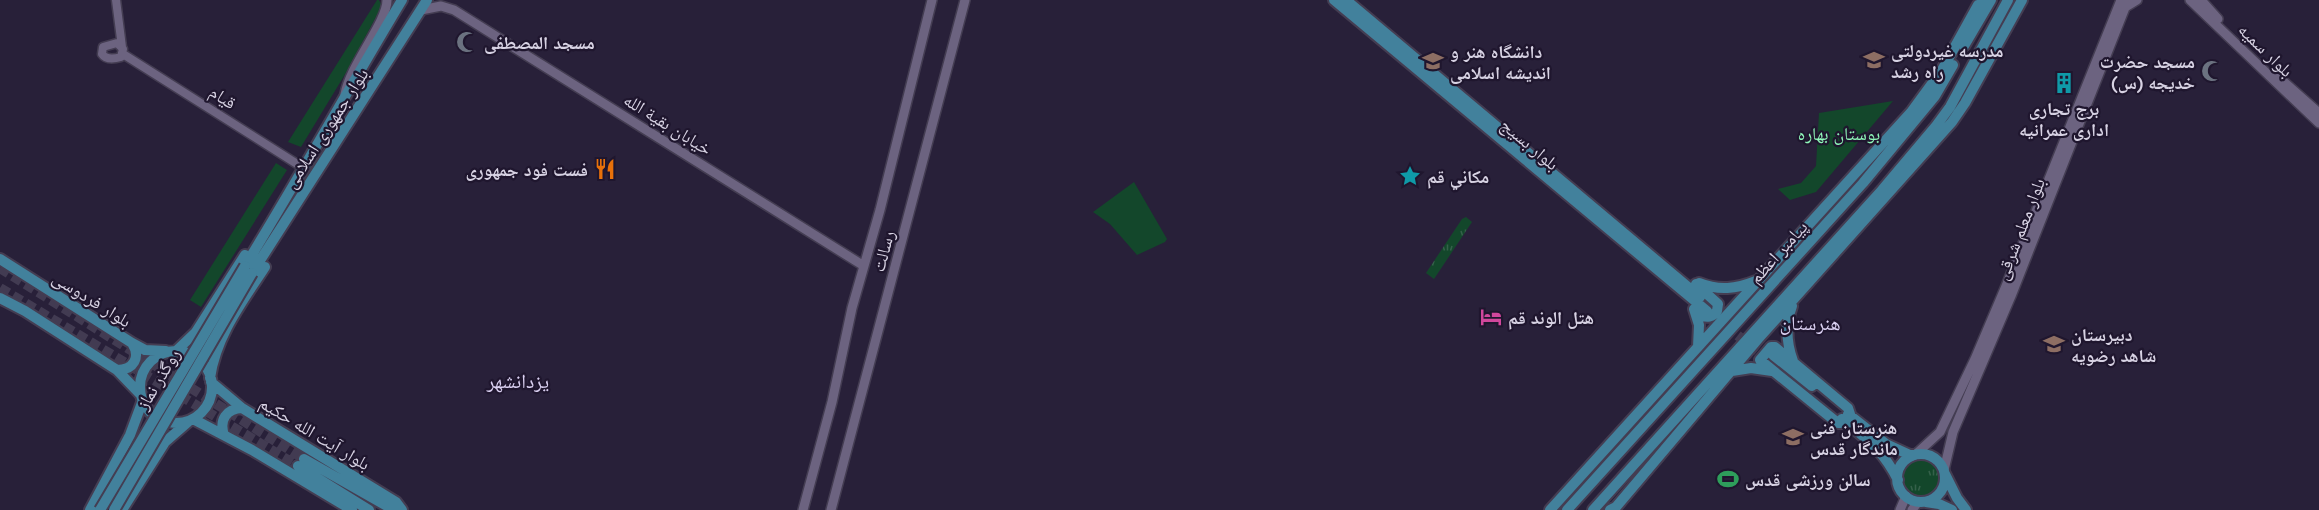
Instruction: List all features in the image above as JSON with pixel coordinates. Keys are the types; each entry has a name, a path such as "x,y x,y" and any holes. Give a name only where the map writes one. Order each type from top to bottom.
{"main road":[{"path":"345,94 351,73 383,14 387,0"},
{"name":"بلوار جمهوری اسلامی","path":"248,270 345,94 402,0"},
{"name":"خیابان بقیة الله","path":"446,0 454,10 864,266"},
{"name":"رسالت","path":"803,510 832,402 852,308 886,188 932,0"},
{"name":"رسالت","path":"831,510 965,0"},
{"name":"بلوار بسیج","path":"1334,0 1633,245"},
{"name":"بلوار بسیج","path":"1346,0 1709,309"},
{"name":"پیامبر اعظم","path":"1593,510 1745,348 1914,152 1950,107 2008,0"},
{"path":"1610,510 1616,507 1731,371 1745,348 1795,299 1952,122 1965,103 2022,0"},
{"path":"2124,3 2137,0"},
{"name":"بلوار سمیه","path":"2193,1 2319,113"},
{"name":"بلوار سمیه","path":"2193,1 2319,123"},
{"path":"1550,510 1917,104 1942,70 1978,5 1990,2"},
{"name":"پیامبر اعظم","path":"1568,509 1863,183 1935,96 1990,2"},
{"name":"بلوار معلم شرقی","path":"1913,456 1940,432 1975,359 2124,3"},
{"name":"بلوار معلم شرقی","path":"1944,471 1957,422 2011,296 2124,3"},
{"path":"424,5 441,6 454,10"},
{"name":"بلوار جمهوری اسلامی","path":"248,270 301,198 424,5"},
{"path":"1898,140 1899,152 1907,155 1914,152"},
{"path":"1863,183 1874,175 1882,173 1886,179 1882,190"},
{"path":"174,352 196,332 282,198 291,192"},
{"path":"122,510 162,446 202,411 209,401 218,342 299,214 301,198"},
{"path":"1644,241 1692,280 1715,300 1718,308 1715,314 1709,317 1702,316 1634,258 1633,245 1644,241"},
{"name":"بلوار فردوسی","path":"0,259 145,350 174,352"},
{"name":"روگذر نماز","path":"100,510 248,270"},
{"name":"روگذر نماز","path":"114,510 248,270"},
{"path":"1692,280 1708,287 1722,289 1735,288 1759,280"},
{"path":"0,298 117,370 142,398 150,412 166,422 175,423 192,419 224,435 352,510"},
{"path":"1793,361 1786,335 1788,316 1795,299"},
{"path":"1694,308 1699,325 1698,346"},
{"path":"196,332 206,343 218,342"},
{"path":"117,370 130,367 135,362 135,349 132,343"},
{"path":"1849,420 1848,408 1775,347 1771,347 1760,360 1838,423 1849,420 1886,444 1913,456 1930,456 1937,460 1966,510"},
{"path":"90,510 130,435 142,398 140,385 147,366 163,354 185,353 196,358 205,367 211,380"},
{"path":"1771,358 1849,420 1880,449 1906,496 1918,505 1939,504 1952,510"},
{"path":"1731,371 1751,368 1773,371"},
{"name":"بلوار آیت الله حکیم","path":"211,380 242,408 398,507"},
{"path":"224,435 222,423 225,416 234,409 242,408"},
{"path":"130,435 140,430 150,429 155,432 162,446"},
{"path":"1898,480 1902,465 1913,456"},
{"path":"369,510 301,462 398,507 414,510"},
{"path":"1918,505 1939,495 1943,489 1944,471"},
{"path":"1568,509 1575,482"},
{"path":"1900,510 1906,496"}],"street":[{"path":"116,0 123,50 118,58 104,57 102,54 103,47 117,43 123,50"},
{"path":"112,44 121,25"},
{"name":"قیام","path":"123,50 305,169"}],"green space":[{"path":"377,0 382,6 347,71 301,147 288,142"},
{"name":"بوستان بهاره","path":"1893,101 1816,192 1790,200 1778,189 1801,183 1816,166 1819,113"},
{"path":"276,163 287,170 201,307 190,300"},
{"path":"1134,182 1167,239 1137,255 1110,224 1093,212"},
{"path":"1466,217 1472,222 1434,279 1426,273 1462,219"},
{"path":"1921,458 1929,459 1935,464 1940,470 1940,486 1935,492 1929,497 1921,498 1913,497 1907,492 1902,486 1901,478 1902,470 1907,464 1913,459"}],"tunnel":[{"path":"0,268 304,459"},
{"path":"0,288 298,466"},
{"path":"1714,317 1769,360"}],"place":[{"name":"مسجد المصطفی","path":"467,42"},
{"name":"مدرسه غیردولتی راه رشد","path":"1874,60"},
{"name":"دانشگاه هنر و اندیشه اسلامی","path":"1433,61"},
{"name":"مسجد حضرت خدیجه (س)","path":"2212,71"},
{"name":"برج تجاری اداری عمرانیه","path":"2064,83"},
{"name":"فست فود جمهوری","path":"605,169"},
{"name":"مكاني قم","path":"1410,176"},
{"name":"هتل الوند قم","path":"1491,317"},
{"name":"دبیرستان شاهد رضویه","path":"2054,344"},
{"name":"هنرستان فنی ماندگار قدس","path":"1793,437"},
{"name":"سالن ورزشی قدس","path":"1728,479"}],"district":[{"name":"هنرستان","path":"1810,322"},
{"name":"یزدانشهر","path":"518,380"}]}
